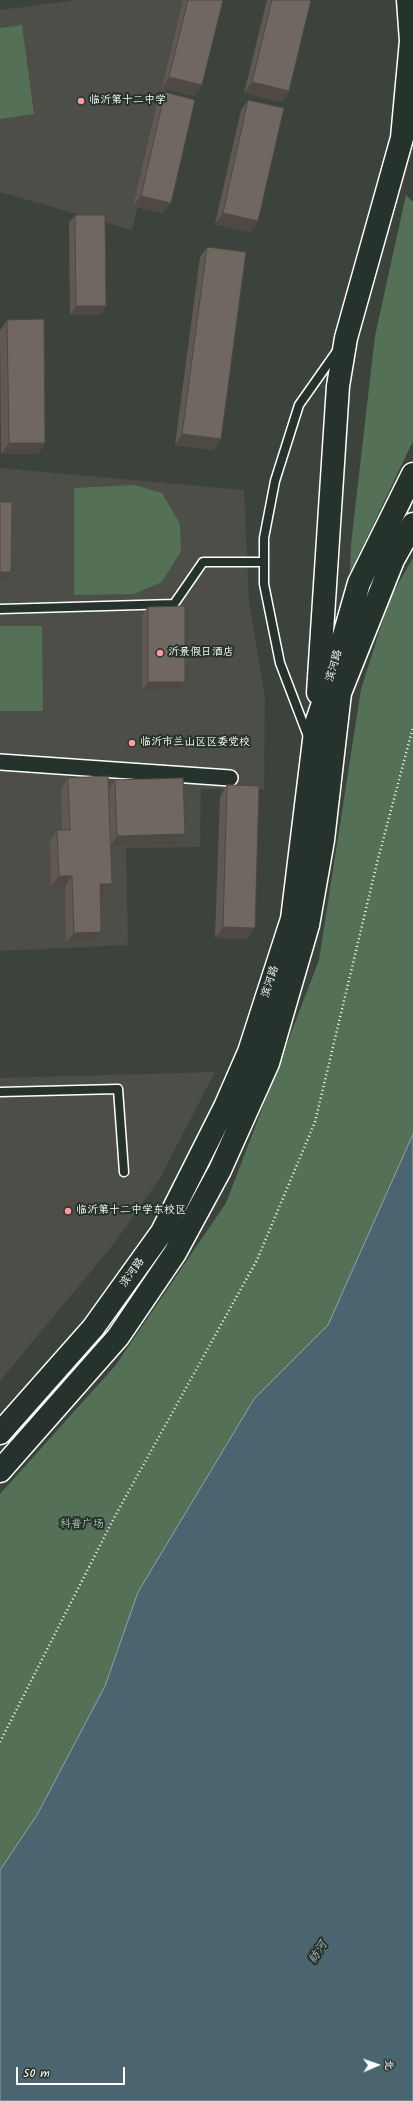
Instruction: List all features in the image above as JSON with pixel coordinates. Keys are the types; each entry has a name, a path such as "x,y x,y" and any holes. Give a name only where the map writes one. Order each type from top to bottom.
{"main road":[{"path":"316,724 338,386 346,338 402,138 411,40 408,0"},
{"name":"滨河路","path":"0,1433 93,1328 162,1232 225,1107 249,1052 292,919 316,724 335,667 359,583 413,474"},
{"name":"滨河路","path":"0,1471 118,1337 175,1253 220,1170 268,1063 308,925 323,840 340,693 393,560 413,524"}],"street":[{"path":"0,762 230,778"}],"lane":[{"path":"313,747 305,733 280,663 264,584 264,538 275,481 299,405 346,338"},
{"path":"0,609 174,604 203,562 264,562"},
{"path":"0,1092 118,1089 124,1172"}],"path":[{"path":"0,1742 115,1516 258,1260 316,1122 377,863 413,727"}],"shaded area":[{"name":"临沂第十二中学","path":"77,0 187,0 132,230 0,192 0,10"},
{"name":"临沂市兰山区区委党校","path":"0,468 244,490 249,600 265,698 264,790 201,789 200,847 126,848 128,945 0,951"},
{"name":"临沂第十二中学东校区","path":"215,1072 160,1178 113,1245 0,1381 0,1078"}],"green space":[{"path":"22,25 34,114 0,119 0,28"},
{"path":"406,195 413,202 413,441 350,573 351,544 375,336"},
{"path":"135,485 162,493 180,524 181,551 162,582 134,594 74,595 74,488"},
{"name":"科普广场","path":"413,558 413,1134 328,1325 254,1399 138,1592 105,1686 37,1815 0,1870 0,1494 115,1366 226,1203 319,960 361,689 390,598"},
{"path":"0,626 42,626 43,711 0,711"}],"water":[{"name":"祊河","path":"413,1134 413,2101 0,2101 0,1870 37,1815 105,1686 138,1592 254,1399 328,1325"}],"building":[{"path":"188,0 223,0 202,85 169,77"},
{"path":"272,0 311,0 289,91 252,82"},
{"path":"165,92 195,100 171,203 141,196"},
{"path":"248,100 284,108 258,221 223,213"},
{"path":"75,215 105,215 106,306 76,306"},
{"path":"207,247 246,252 221,439 182,434"},
{"path":"44,319 45,443 9,443 7,320"},
{"path":"0,502 12,502 11,572 0,572"},
{"name":"沂景假日酒店","path":"185,606 185,682 148,682 148,607"},
{"path":"108,776 112,884 100,884 101,932 74,933 72,876 59,876 57,830 70,830 68,778"},
{"path":"183,778 185,834 117,836 115,780"},
{"path":"227,785 259,786 255,928 223,927"}],"place":[{"name":"临沂第十二中学","path":"81,101"},
{"name":"沂景假日酒店","path":"160,653"},
{"name":"临沂市兰山区区委党校","path":"132,743"},
{"name":"临沂第十二中学东校区","path":"68,1211"}]}
